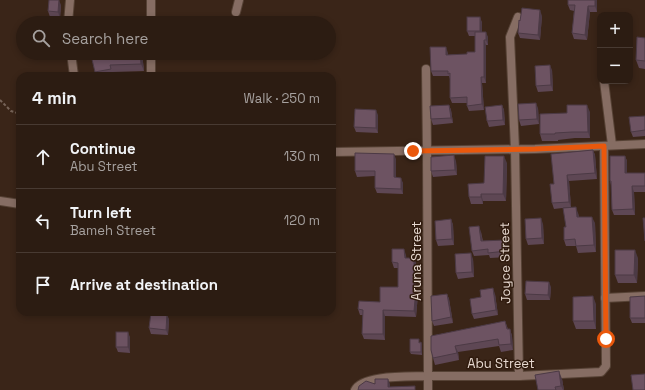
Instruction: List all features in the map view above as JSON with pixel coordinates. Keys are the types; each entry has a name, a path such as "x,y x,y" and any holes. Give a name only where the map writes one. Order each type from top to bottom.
{"street":[{"path":"69,16 70,0"},
{"path":"151,0 151,16"},
{"path":"236,12 239,0"},
{"name":"Joyce Street","path":"518,17 510,37 515,149 519,376"},
{"path":"72,60 73,72"},
{"path":"151,60 151,72"},
{"name":"Aruna Street","path":"426,69 428,151 428,376"},
{"name":"Abu Street","path":"428,376 519,376 601,372 606,366 605,298 608,146 604,84"},
{"path":"336,152 515,149 645,144"},
{"path":"0,201 16,203"},
{"path":"605,298 645,296"},
{"path":"355,390 356,387 370,380 428,376 428,390"}],"path":[{"path":"0,100 12,111 16,112"}],"building":[{"path":"49,0 59,0 58,12 48,11"},
{"path":"568,0 595,0 595,6 588,6 585,35 572,33 575,5 568,5"},
{"path":"522,8 540,10 538,35 518,33"},
{"path":"467,17 480,17 480,31 467,31"},
{"path":"475,32 486,32 486,40 484,40 484,77 481,77 482,104 467,106 467,97 450,98 450,73 448,74 448,71 431,71 430,47 446,47 446,55 475,52"},
{"path":"637,37 645,38 645,61 636,60"},
{"path":"92,60 141,60 141,64 110,65 111,69 95,72"},
{"path":"550,65 551,85 536,86 535,66"},
{"path":"536,103 537,119 519,120 518,104"},
{"path":"449,105 451,118 431,119 430,106"},
{"path":"502,105 503,120 487,121 485,107"},
{"path":"567,105 587,105 588,132 540,134 540,114 567,113"},
{"path":"355,109 376,110 376,128 354,127"},
{"path":"645,116 645,130 631,132 629,117"},
{"path":"593,150 595,173 567,175 569,202 552,203 550,184 554,184 551,154"},
{"path":"355,153 394,154 394,177 401,178 401,189 375,188 375,171 355,171"},
{"path":"454,155 455,170 431,171 431,157"},
{"path":"485,156 504,156 503,194 481,194 481,197 469,197 468,184 484,183"},
{"path":"610,156 625,156 625,173 645,173 645,186 632,186 633,209 612,210"},
{"path":"576,207 577,217 592,217 594,245 576,246 575,239 564,240 564,227 566,227 563,208"},
{"path":"541,218 542,238 526,239 525,219"},
{"path":"643,218 645,218 645,241"},
{"path":"451,219 452,239 436,240 435,221"},
{"path":"479,226 481,241 505,240 506,251 488,253 488,249 472,251 469,227"},
{"path":"392,249 404,249 405,258 414,258 414,289 416,289 414,311 383,310 383,334 362,334 363,310 358,309 359,301 380,302 380,287 398,287 398,263 392,262"},
{"path":"615,250 635,250 634,275 615,275"},
{"path":"471,253 472,272 456,273 455,254"},
{"path":"526,281 549,282 548,295 525,294"},
{"path":"493,288 496,310 472,314 470,299 481,297 480,290"},
{"path":"447,294 451,317 432,321 431,296"},
{"path":"593,296 594,321 573,321 573,297"},
{"path":"645,296 645,318 630,318 630,297"},
{"path":"151,316 167,316 166,330 149,328"},
{"path":"505,321 507,329 510,329 511,344 499,345 498,339 455,346 457,353 433,358 431,350 431,336"},
{"path":"116,332 128,332 128,347 116,347"},
{"path":"410,339 419,339 419,343 421,342 421,352 410,352"},
{"path":"559,371 561,386 555,387 556,390 538,390 535,375"},
{"path":"645,374 645,390 633,390 631,375"},
{"path":"375,379 388,379 388,387 415,386 415,390 358,390 359,386 366,381 375,384"}],"route":[{"path":"413,151 604,146 606,339"}]}
